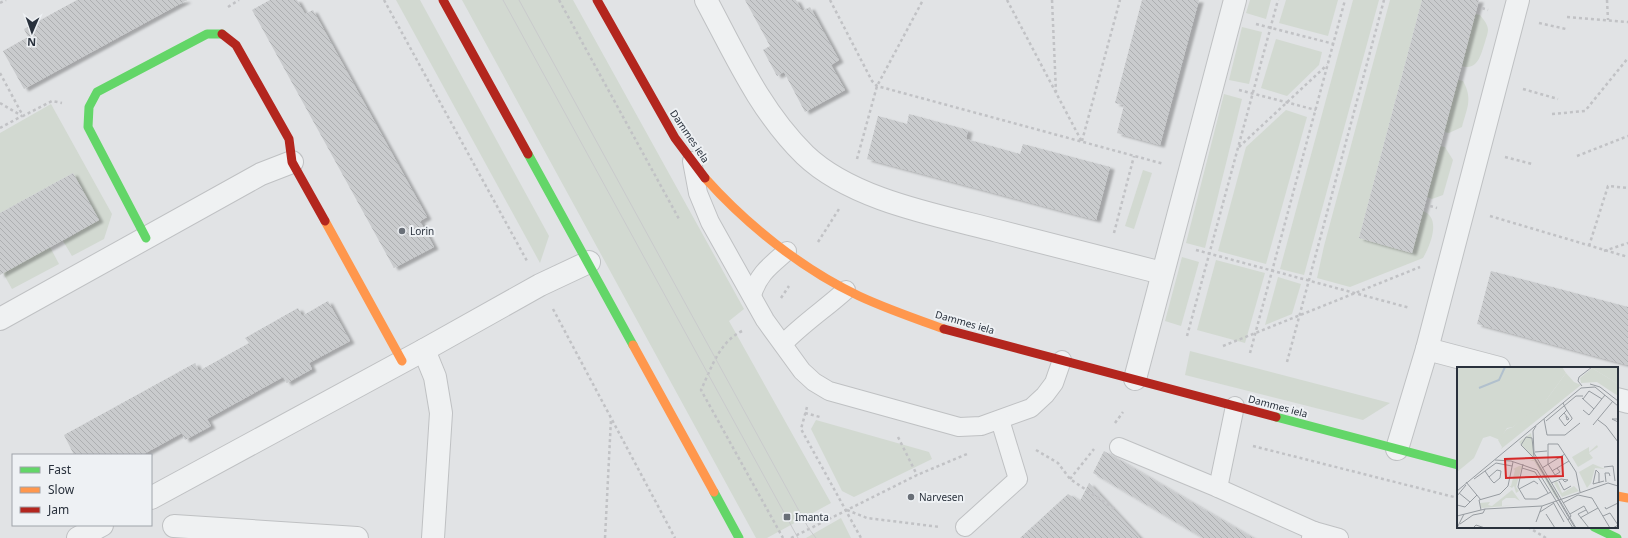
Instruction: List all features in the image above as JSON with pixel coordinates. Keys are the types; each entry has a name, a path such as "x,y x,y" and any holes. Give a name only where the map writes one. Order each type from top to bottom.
{"street":[{"path":"444,0 739,538"},
{"name":"Dammes iela","path":"597,0 667,123 692,161 726,200 765,235 846,290 899,314 934,325 1457,465"},
{"path":"706,0 756,94 780,128 806,156 827,171 850,184 906,207 1162,273"},
{"path":"1397,449 1427,349 1454,240 1518,0"},
{"path":"1135,379 1233,9"},
{"path":"146,238 88,127 89,107 98,92 207,34 223,34 236,46 289,139 292,162 402,361"},
{"path":"0,319 261,174 292,162"},
{"path":"152,497 424,350 540,285 589,262"},
{"path":"1427,349 1495,367"},
{"path":"424,350 435,377 441,413 433,538"},
{"path":"1618,399 1628,402"},
{"path":"1618,496 1628,498"},
{"path":"78,538 100,526"},
{"path":"174,526 357,538"},
{"path":"1596,528 1617,538"}],"lane":[{"path":"692,161 698,193 710,222 766,320 802,371 814,382 829,391 959,427 982,426 1031,408 1045,395 1054,383 1062,360"},
{"path":"752,296 756,281 766,269 787,251"},
{"path":"782,344 800,327 825,309 846,290"},
{"path":"1218,488 1235,406"},
{"path":"965,527 1018,478 1000,420"},
{"path":"1120,447 1218,488 1312,534 1339,538"}],"path":[{"path":"0,3 6,0"},
{"path":"384,0 540,285 675,538"},
{"path":"559,0 682,223"},
{"path":"830,0 872,82 877,86 1189,171"},
{"path":"836,216 850,184 877,86 924,0"},
{"path":"1007,0 1082,142"},
{"path":"1052,0 1056,94"},
{"path":"1082,142 1120,0"},
{"path":"1187,336 1278,0"},
{"path":"1250,353 1345,0"},
{"path":"1287,362 1384,0"},
{"path":"1607,0 1608,20"},
{"path":"1233,9 1271,28 1334,44"},
{"path":"1567,17 1628,22"},
{"path":"1552,114 1585,112 1628,58"},
{"path":"1238,148 1328,64"},
{"path":"0,74 23,116"},
{"path":"1213,84 1316,110"},
{"path":"0,128 52,101 89,107"},
{"path":"0,103 23,116"},
{"path":"1577,156 1628,136"},
{"path":"1107,259 1134,156"},
{"path":"1589,246 1608,186 1628,188"},
{"path":"1490,216 1603,251 1628,257"},
{"path":"1223,346 1299,316 1354,292 1424,266 1454,240"},
{"path":"1603,251 1628,243"},
{"path":"1209,253 1435,315"},
{"path":"766,320 736,334 720,349 701,390 783,538"},
{"path":"814,382 801,428 861,538"},
{"path":"605,538 611,417"},
{"path":"898,436 917,476"},
{"path":"791,538 846,509 951,459 1006,439 1028,446 1058,462 1070,479 1116,510"},
{"path":"1228,440 1278,451 1457,498"},
{"path":"846,509 867,518 949,528 965,527"},
{"path":"1530,528 1546,538"}],"shaded area":[{"path":"396,0 420,0 549,236 540,263"},
{"path":"462,0 573,0 744,309 729,321 831,503 767,538 756,538"},
{"path":"1250,0 1271,0 1266,19 1246,13"},
{"path":"1286,0 1338,0 1328,36 1279,23"},
{"path":"1353,0 1379,0 1304,275 1280,269"},
{"path":"1390,0 1422,0 1359,238 1412,253 1423,211 1429,215 1432,220 1433,233 1429,247 1423,258 1350,287 1317,278 1324,246"},
{"path":"1475,14 1480,15 1488,28 1488,31 1478,60 1472,66 1462,66"},
{"path":"1242,27 1262,32 1249,84 1229,80"},
{"path":"1276,39 1322,52 1319,65 1287,96 1261,88"},
{"path":"1458,80 1463,81 1468,93 1467,109 1462,127 1449,133 1444,132"},
{"path":"1224,94 1242,99 1205,248 1186,243"},
{"path":"51,104 112,214 104,239 72,256 63,241 99,220 73,173 0,213 0,133"},
{"path":"1286,110 1307,117 1266,264 1218,251 1246,147"},
{"path":"1440,146 1445,147 1453,160 1443,195 1432,199 1427,197"},
{"path":"1143,170 1152,173 1134,229 1125,226"},
{"path":"50,247 59,264 12,289 3,273"},
{"path":"1182,257 1199,262 1181,326 1165,321"},
{"path":"1216,260 1265,273 1245,343 1197,330"},
{"path":"1278,277 1301,284 1292,314 1265,325"},
{"path":"1190,351 1390,403 1363,420 1185,375"},
{"path":"816,420 929,452 932,459 854,497 842,491 811,429"},
{"path":"841,518 851,538 806,538"}],"building":[{"path":"77,0 187,0 24,89 3,51 28,37 24,29"},
{"path":"270,0 297,0 305,14 313,10 427,217 420,221 434,247 394,268 252,10"},
{"path":"745,0 796,0 802,11 810,7 839,60 831,65 845,90 805,112 784,72 777,76 763,50 770,46"},
{"path":"1142,0 1199,0 1160,145 1117,133 1124,105 1115,103"},
{"path":"1422,0 1479,0 1412,253 1359,238"},
{"path":"909,114 968,130 966,139 1020,154 1023,144 1110,167 1096,220 867,159 878,116 907,124"},
{"path":"73,173 99,220 0,275 0,213"},
{"path":"1491,271 1628,307 1628,365 1477,324"},
{"path":"328,301 350,341 309,363 312,369 287,383 283,377 207,419 211,426 185,440 182,433 144,454 74,454 64,435 195,363 199,371 249,343 245,338 298,308 302,316"},
{"path":"1104,451 1253,538 1203,538 1093,473"},
{"path":"1089,483 1140,538 1020,538 1068,494 1080,501"}],"tram line":[{"path":"503,0 798,538"},
{"path":"519,0 809,529 816,538"}],"traffic: fast":[{"path":"146,238 88,127 89,107 97,92 207,34 222,34"},
{"path":"528,154 633,345"},
{"path":"1276,417 1457,465"},
{"path":"714,492 739,538"},
{"path":"1596,528 1617,538"}],"traffic: slow":[{"path":"705,178 757,229 817,273 870,301 944,329"},
{"path":"325,221 402,361"},
{"path":"633,345 714,492"},
{"path":"1618,496 1628,498"}],"traffic: jam":[{"path":"443,0 528,154"},
{"path":"597,0 675,138 705,178"},
{"path":"222,34 236,45 289,139 292,162 325,221"},
{"path":"944,329 1276,417"}],"place":[{"name":"Lorin","path":"402,231"},
{"name":"Narvesen","path":"911,497"},
{"name":"Imanta","path":"787,517"}]}
